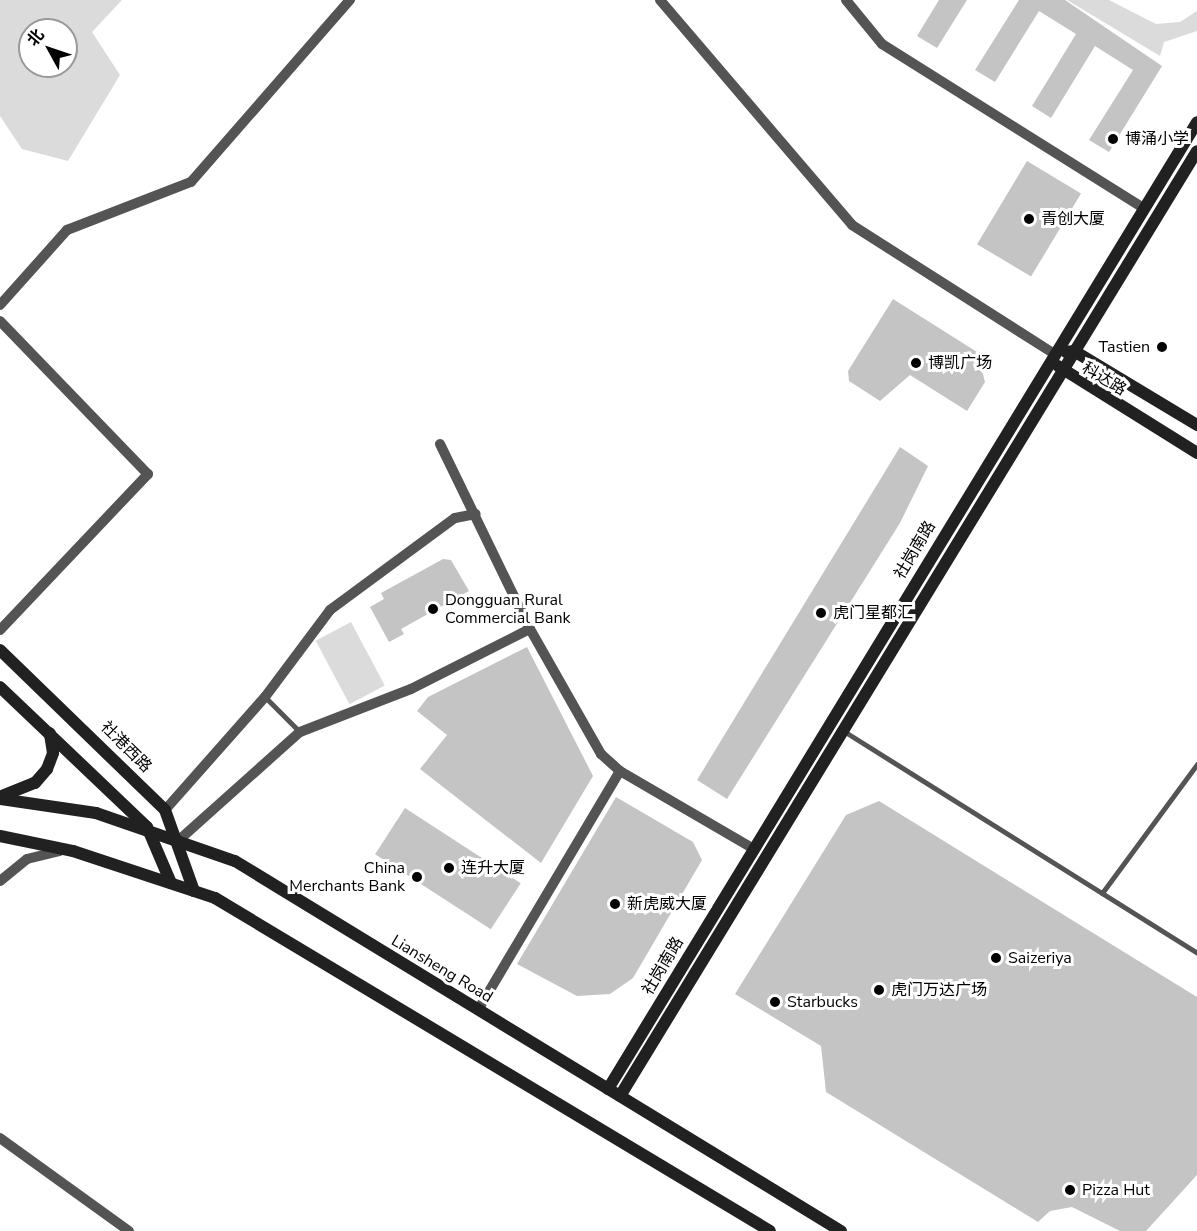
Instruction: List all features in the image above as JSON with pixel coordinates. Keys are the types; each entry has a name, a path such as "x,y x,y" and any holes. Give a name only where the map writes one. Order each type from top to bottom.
{"street":[{"path":"0,305 68,230 191,182 350,0"},
{"path":"660,0 852,225 1053,353"},
{"path":"846,0 882,44 1145,209"},
{"name":"社岗南路","path":"608,1089 1053,353 1145,209 1197,122"},
{"name":"社岗南路","path":"620,1096 1197,151"},
{"path":"0,321 148,474 0,630"},
{"name":"科达路","path":"1197,425 1074,351 1053,353 1061,372 1197,453"},
{"path":"440,444 530,629 601,754 620,771 754,849"},
{"path":"165,810 265,697 337,604 454,518 476,514"},
{"path":"179,840 300,732 411,688 530,629"},
{"name":"社港西路","path":"0,650 165,810 179,840 194,891"},
{"path":"0,687 147,827 171,883"},
{"path":"0,798 35,783 47,769 53,753 50,733"},
{"path":"478,1010 620,771"},
{"name":"Liansheng Road","path":"0,798 85,811 147,827 235,861 841,1231"},
{"path":"0,836 73,851 194,891 319,956 770,1231"},
{"path":"0,881 27,859 73,851"},
{"path":"0,1138 129,1231"}],"lane":[{"path":"265,697 300,732"},
{"path":"830,723 1197,953"},
{"path":"1102,893 1197,764"}],"shaded area":[{"path":"0,0 122,0 92,32 120,75 68,161 22,149 0,116"},
{"path":"1067,0 1109,0 1156,24 1180,22 1197,11 1197,31 1164,42 1160,56"},
{"path":"351,622 385,686 349,704 316,641"}],"building":[{"path":"939,0 967,0 937,48 917,36"},
{"path":"1019,0 1065,0 1162,66 1109,152 1089,140 1133,70 1095,46 1051,118 1032,106 1076,34 1039,11 995,82 975,70"},
{"name":"青创大厦","path":"1027,161 1081,193 1031,277 977,244"},
{"name":"博凯广场","path":"893,299 977,352 985,382 967,411 910,375 880,401 849,381 848,371"},
{"name":"虎门星都汇","path":"900,447 928,466 900,523 727,799 697,780"},
{"path":"443,559 451,560 469,591 401,629 404,634 389,642 370,607 384,599 381,593"},
{"path":"527,647 593,776 541,863 420,769 447,735 417,711 428,697"},
{"name":"新虎威大厦","path":"616,797 693,842 702,860 633,978 610,994 577,996 517,964"},
{"path":"879,801 1197,997 1197,1175 1146,1231 1120,1231 1072,1207 1050,1211 1038,1222 826,1092 821,1046 735,994 846,815"},
{"name":"连升大厦","path":"405,808 521,883 491,929 375,854"}],"place":[{"name":"博涌小学","path":"1113,139"},
{"name":"青创大厦","path":"1029,219"},
{"name":"Tastien","path":"1162,347"},
{"name":"博凯广场","path":"916,363"},
{"name":"Dongguan Rural Commercial Bank","path":"433,609"},
{"name":"虎门星都汇","path":"821,613"},
{"name":"连升大厦","path":"449,868"},
{"name":"China Merchants Bank","path":"417,877"},
{"name":"新虎威大厦","path":"615,904"},
{"name":"Saizeriya","path":"996,958"},
{"name":"虎门万达广场","path":"879,990"},
{"name":"Starbucks","path":"775,1002"},
{"name":"Pizza Hut","path":"1070,1190"}]}
